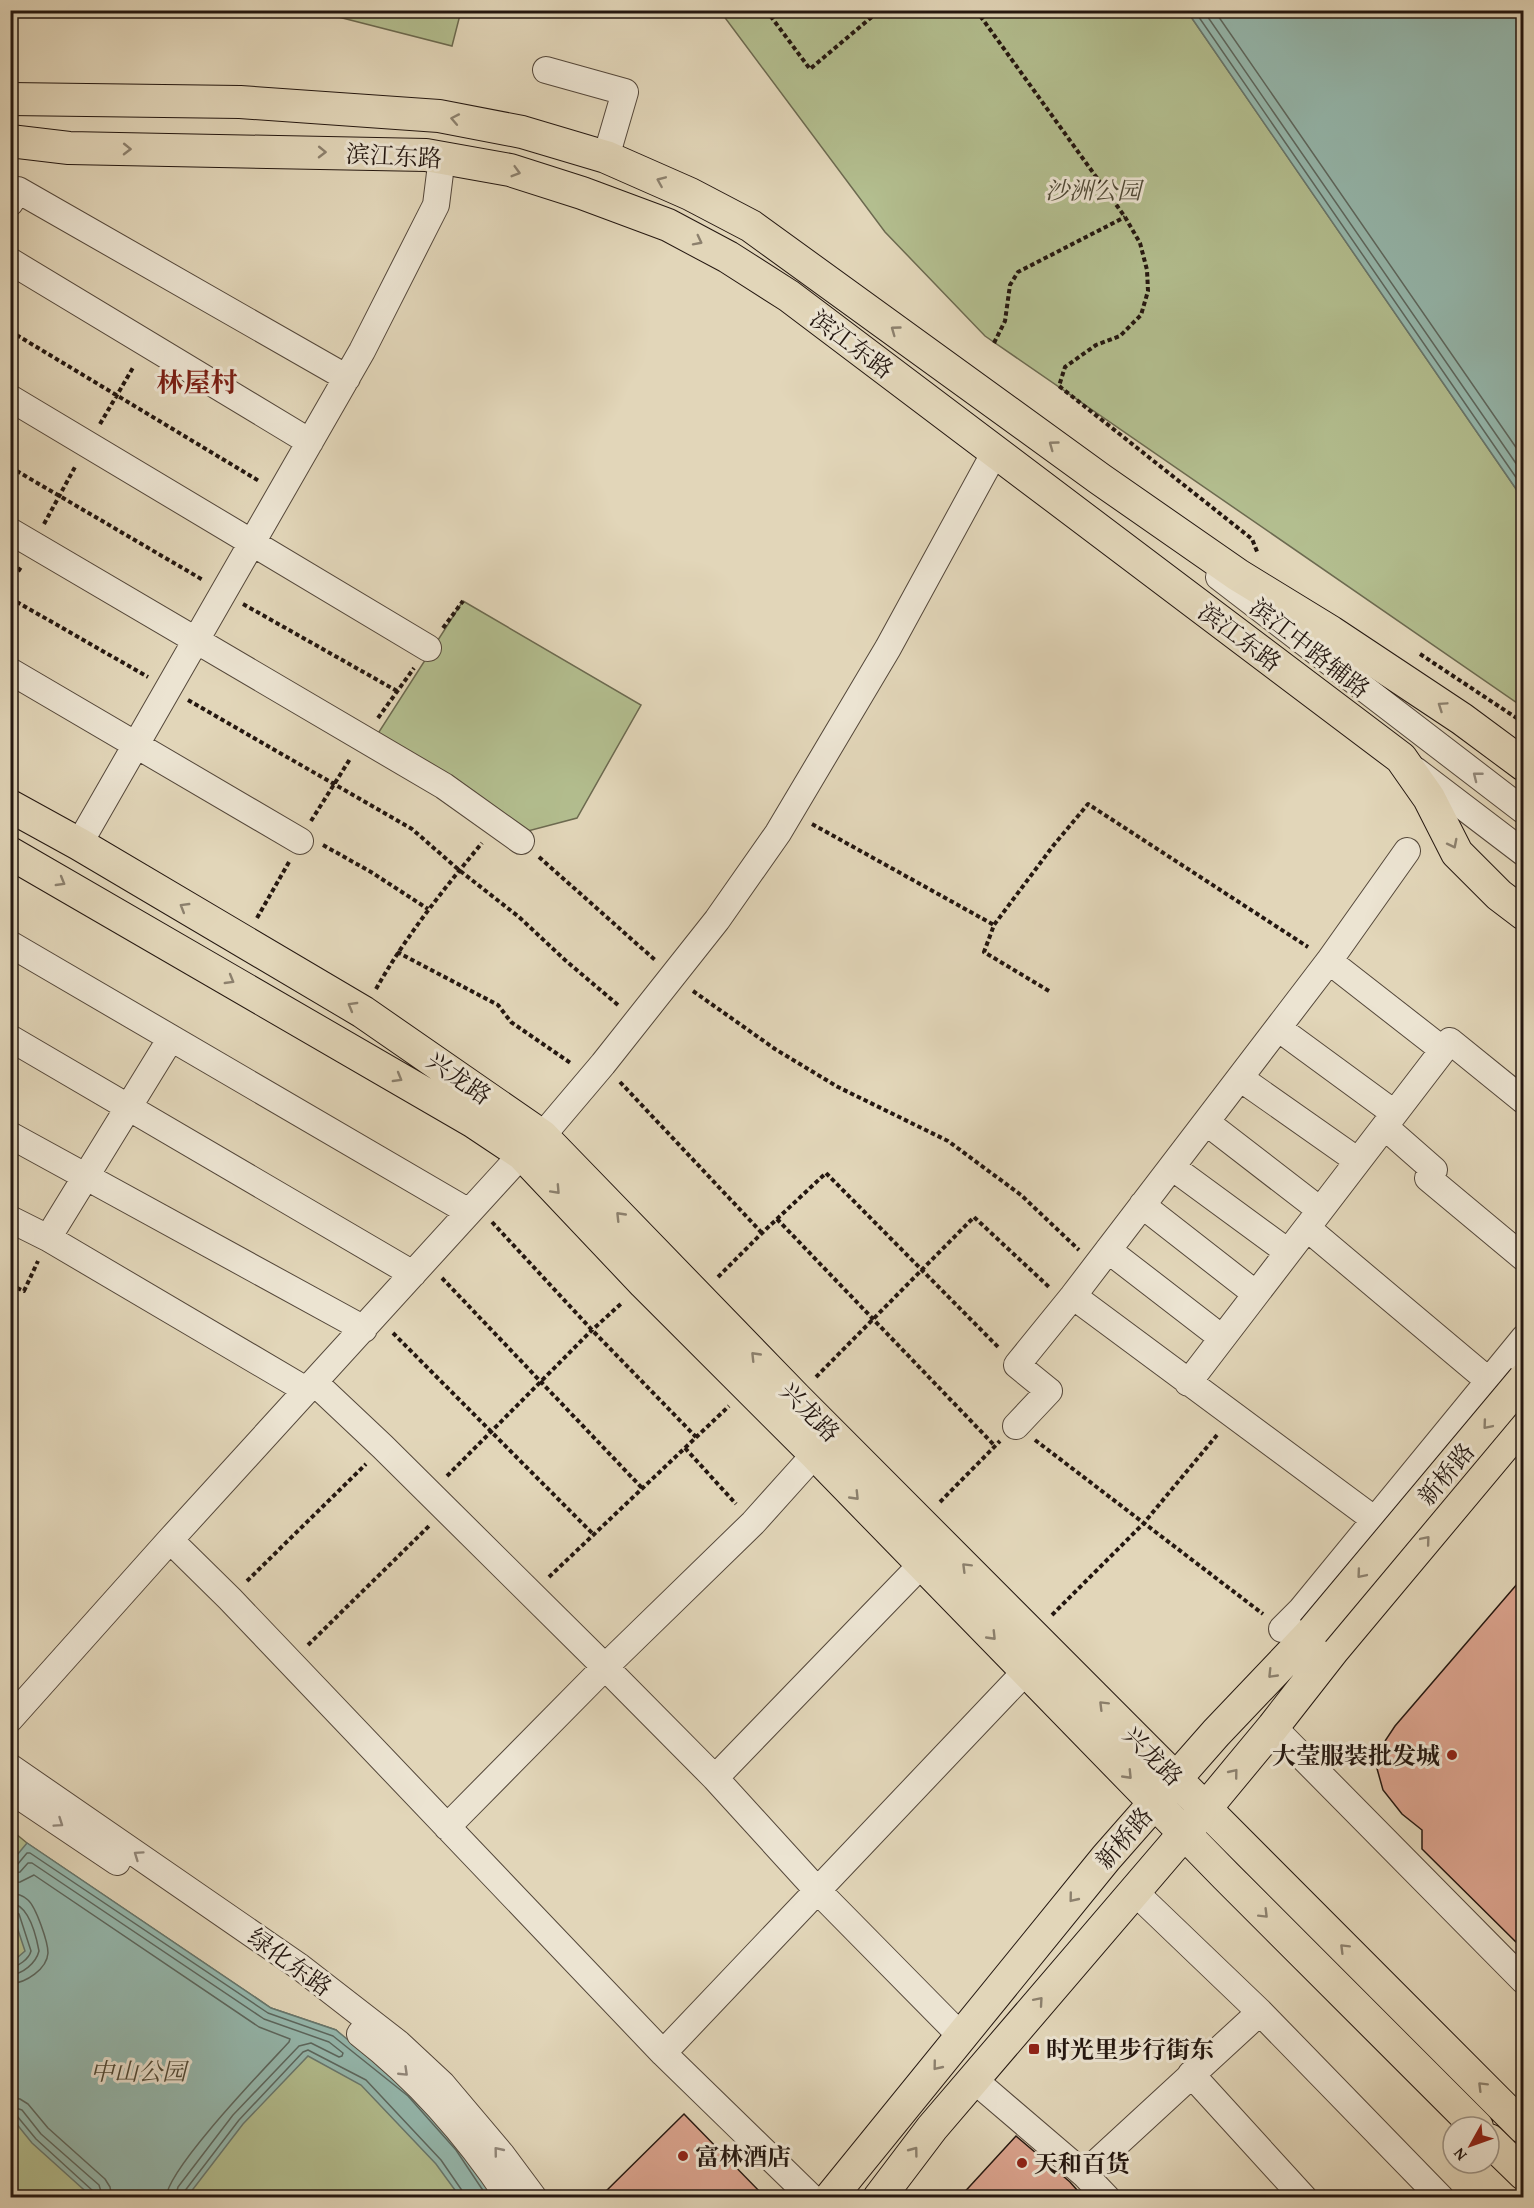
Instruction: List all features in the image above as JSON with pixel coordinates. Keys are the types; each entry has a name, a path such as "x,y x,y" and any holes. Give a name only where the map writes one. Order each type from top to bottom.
{"main road":[{"name":"滨江东路","path":"10,99 240,102 439,116 522,132 606,157 690,194 751,226 1100,479 1238,575 1331,632 1462,719 1524,765"},
{"name":"滨江东路","path":"10,141 69,148 426,155 510,170 582,193 668,225 728,257 789,297 1401,758 1430,798 1457,853 1499,895 1524,914"},
{"path":"10,156 69,148"},
{"name":"兴龙路","path":"10,806 79,844 363,1012 532,1145 699,1297 796,1398 1524,2128"},
{"name":"兴龙路","path":"10,853 474,1122 532,1145 644,1283 1464,2115"},
{"name":"新桥路","path":"879,2198 932,2128 973,2079 1274,1727 1310,1636 1524,1379"},
{"name":"新桥路","path":"830,2198 1106,1858 1216,1733 1524,1422"},
{"path":"1501,2151 1524,2174"}],"street":[{"path":"546,69 625,92 606,157"},
{"path":"79,844 362,351 435,205 442,158"},
{"path":"10,203 18,190 346,378"},
{"path":"10,261 310,442"},
{"path":"10,398 428,648"},
{"path":"10,1719 598,1071 717,920 778,833 888,648 995,452"},
{"name":"滨江中路辅路","path":"1100,479 1249,601 1524,811"},
{"path":"10,531 362,740 444,786 521,841"},
{"path":"10,671 302,838"},
{"path":"1401,758 1524,853"},
{"path":"1016,1426 1049,1391 1017,1365 1070,1300 1329,961 1407,851"},
{"path":"10,944 171,1038 473,1208"},
{"path":"1329,961 1524,1101"},
{"path":"1278,1028 1389,1120 1434,1170 1428,1178 1524,1258"},
{"path":"10,1038 129,1107 419,1268"},
{"path":"48,1238 171,1038"},
{"path":"1188,1383 1447,1046"},
{"path":"1240,1077 1358,1161"},
{"path":"1206,1122 1489,1381"},
{"path":"10,1135 370,1322"},
{"path":"1172,1167 1288,1252"},
{"path":"1142,1205 1256,1294"},
{"path":"10,1219 48,1238 310,1386 383,1447 715,1778 817,1890 961,2036"},
{"path":"1102,1258 1222,1338"},
{"path":"1070,1300 1376,1520"},
{"path":"1310,1636 1301,1610 1524,1338"},
{"path":"447,1827 604,1666 753,1522 815,1454"},
{"path":"170,1540 291,1662 663,2053 812,2198"},
{"path":"715,1778 922,1564"},
{"path":"663,2053 1026,1671"},
{"path":"1274,1727 1524,1981"},
{"name":"绿化东路","path":"10,1767 300,1967 399,2043 442,2084 502,2155 534,2198"},
{"name":"绿化东路","path":"10,1790 275,1970 381,2051 430,2097 489,2168 509,2198"},
{"path":"1142,1899 1260,2012 1441,2198"},
{"path":"1084,2174 1260,2012"},
{"path":"1191,2074 1304,2198"},
{"path":"973,2079 1084,2174 1107,2198"}],"path":[{"path":"766,10 810,69 880,10"},
{"path":"976,10 1125,218 1140,243 1147,270 1148,291 1141,315 1120,336 1096,345 1065,367 1059,386 1251,539 1260,556"},
{"path":"994,343 1005,321 1010,285 1018,272 1125,218"},
{"path":"10,331 280,494"},
{"path":"10,598 412,829 459,870 519,917 565,960 637,1021"},
{"path":"244,942 302,838 362,740 463,601"},
{"path":"1418,653 1464,681 1524,723"},
{"path":"1049,990 984,952 994,925 1053,846 1088,804 1329,961"},
{"path":"790,812 994,925"},
{"path":"363,1012 397,952 428,909 498,824"},
{"path":"302,838 371,872 428,909"},
{"path":"521,841 673,976 775,1049 829,1081 948,1141 1102,1258"},
{"path":"397,952 498,1005 511,1022 598,1071 762,1233"},
{"path":"699,1297 826,1173 969,1320 1017,1365"},
{"path":"473,1208 696,1437"},
{"path":"796,1398 974,1217 1070,1300"},
{"path":"777,1219 995,1446"},
{"path":"10,1285 24,1291 48,1238"},
{"path":"419,1268 541,1382 642,1488"},
{"path":"291,1662 438,1501 491,1432 592,1330 644,1283"},
{"path":"370,1322 491,1432 593,1534"},
{"path":"531,1594 748,1388"},
{"path":"1032,1634 1143,1524 1232,1415"},
{"path":"920,1522 1016,1426 1143,1524 1310,1636"},
{"path":"230,1599 383,1447"},
{"path":"684,1448 753,1522"}],"green space":[{"path":"461,10 452,46 315,11"},
{"name":"沙洲公园","path":"720,11 1187,11 1523,499 1523,707 985,336 885,232"},
{"path":"463,601 641,705 577,818 528,831 377,735"},
{"name":"中山公园","path":"10,1829 27,1843 271,2008 336,2030 495,2197 11,2197"}],"water":[{"path":"1187,11 1523,11 1523,499"},
{"name":"中山公园","path":"27,1843 271,2008 336,2030 412,2092 461,2147 495,2197 460,2197 436,2164 361,2085 308,2056 243,2124 187,2197 92,2197 32,2143 11,2117 11,1963 25,1951 11,1909 10,1860 12,1861"}],"building":[{"name":"大莹服装批发城","path":"1524,1576 1524,1950 1422,1849 1422,1830 1402,1814 1383,1790 1376,1765 1383,1744 1395,1726"},
{"name":"富林酒店","path":"684,2114 766,2198 599,2198"},
{"name":"天和百货","path":"1016,2136 1070,2182 1084,2198 959,2198"}],"place":[{"name":"大莹服装批发城","path":"1452,1755"},
{"name":"时光里步行街东","path":"1034,2049"},
{"name":"富林酒店","path":"683,2156"},
{"name":"天和百货","path":"1022,2163"}],"district":[{"name":"林屋村","path":"197,382"}]}
